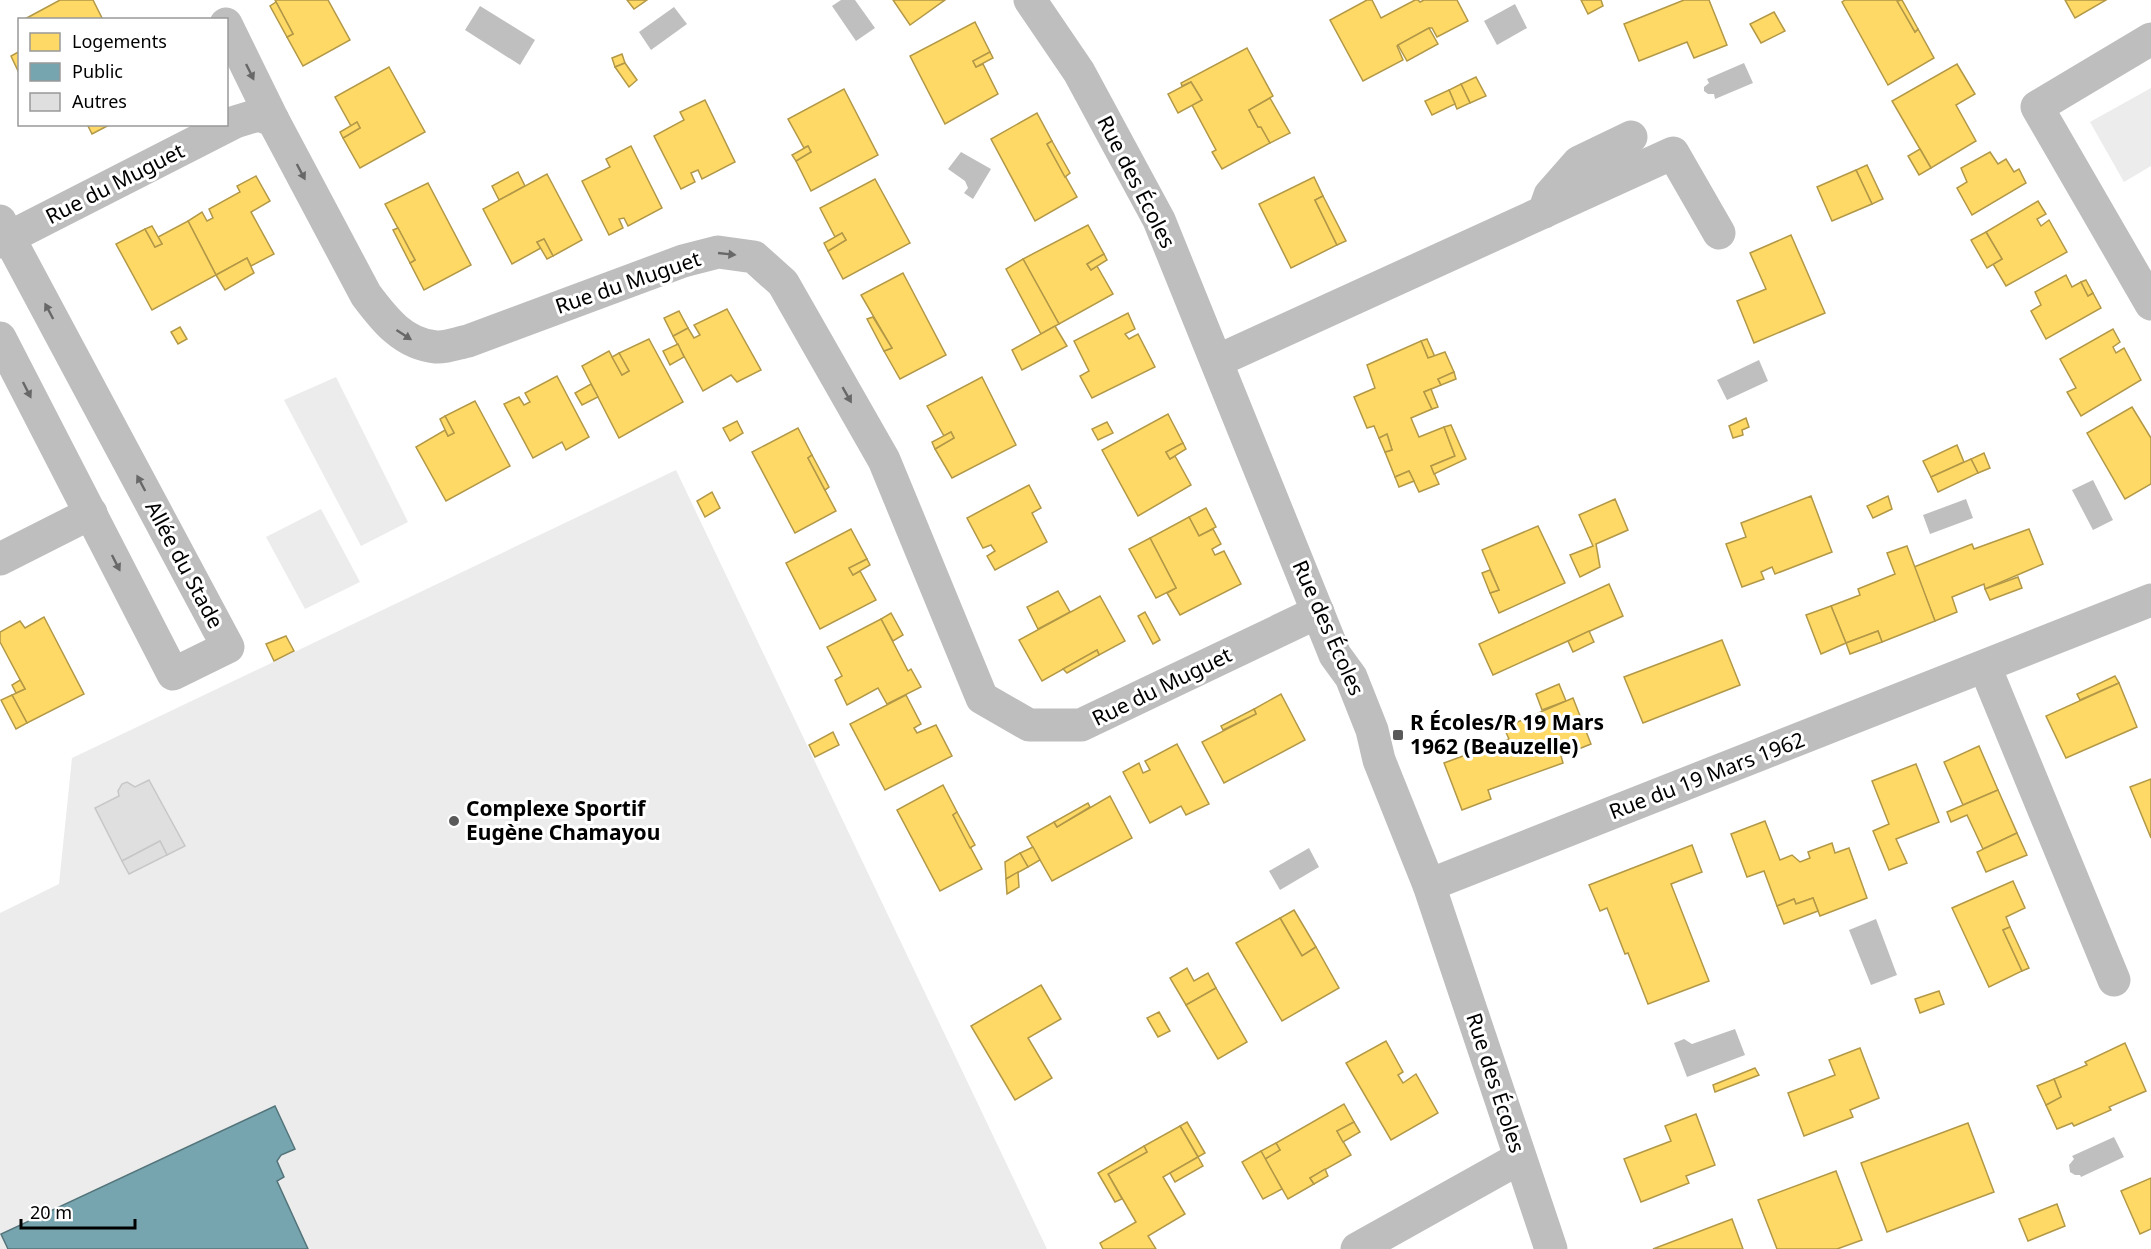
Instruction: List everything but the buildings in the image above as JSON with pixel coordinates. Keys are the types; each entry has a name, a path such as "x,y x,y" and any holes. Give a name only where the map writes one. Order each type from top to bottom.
{"street":[{"path":"215,0 223,18"},
{"name":"Rue des Écoles","path":"1030,0 1079,72 1159,220 1335,656 1352,677 1372,730 1379,759 1429,885 1551,1249"},
{"path":"228,28 273,120"},
{"path":"2151,39 2037,107 2151,304"},
{"name":"Rue du Muguet","path":"228,125 258,115 273,120 366,295 386,322 409,339 436,347 468,341 683,261 718,252 754,257 783,283 884,460 982,698 1029,725 1082,725 1318,612"},
{"name":"Rue du Muguet","path":"3,234 227,126"},
{"path":"1544,212 1550,195 1579,162 1631,137"},
{"path":"1217,361 1673,153 1719,233"},
{"name":"Allée du Stade","path":"0,338 173,674 228,647 3,234"},
{"path":"0,559 91,513"},
{"name":"Rue du 19 Mars 1962","path":"1429,885 2151,600"},
{"path":"1985,667 2114,980"},
{"path":"1357,1249 1520,1158"}],"shaded area":[{"path":"841,0 855,0 875,28 856,41 832,6"},
{"path":"1515,4 1527,28 1497,45 1484,21"},
{"path":"480,6 535,40 520,65 465,30"},
{"path":"674,7 687,24 651,50 639,32"},
{"path":"1744,63 1753,83 1715,99 1714,94 1704,91 1704,87 1709,83 1707,79"},
{"path":"2151,88 2151,166 2124,182 2090,122"},
{"path":"961,152 991,169 973,199 964,193 968,188 965,181 948,169"},
{"path":"1759,360 1768,381 1727,400 1717,380"},
{"path":"336,377 408,522 361,546 284,400"},
{"name":"Complexe Sportif Eugène Chamayou","path":"676,470 1047,1249 0,1249 0,913 59,884 72,758"},
{"path":"2093,480 2113,520 2093,530 2072,490"},
{"path":"1966,499 1973,518 1930,534 1923,515"},
{"path":"321,509 360,582 305,609 266,537"},
{"path":"1309,848 1319,867 1280,890 1269,871"},
{"path":"1876,919 1897,975 1871,985 1849,930"},
{"path":"1735,1029 1745,1055 1687,1077 1674,1043 1684,1039 1692,1044"},
{"path":"2114,1137 2124,1157 2081,1177 2070,1172 2069,1165 2074,1159 2072,1156"}],"place":[{"name":"R Écoles/R 19 Mars 1962 (Beauzelle)","path":"1398,735"},
{"name":"Complexe Sportif Eugène Chamayou","path":"454,821"}]}
